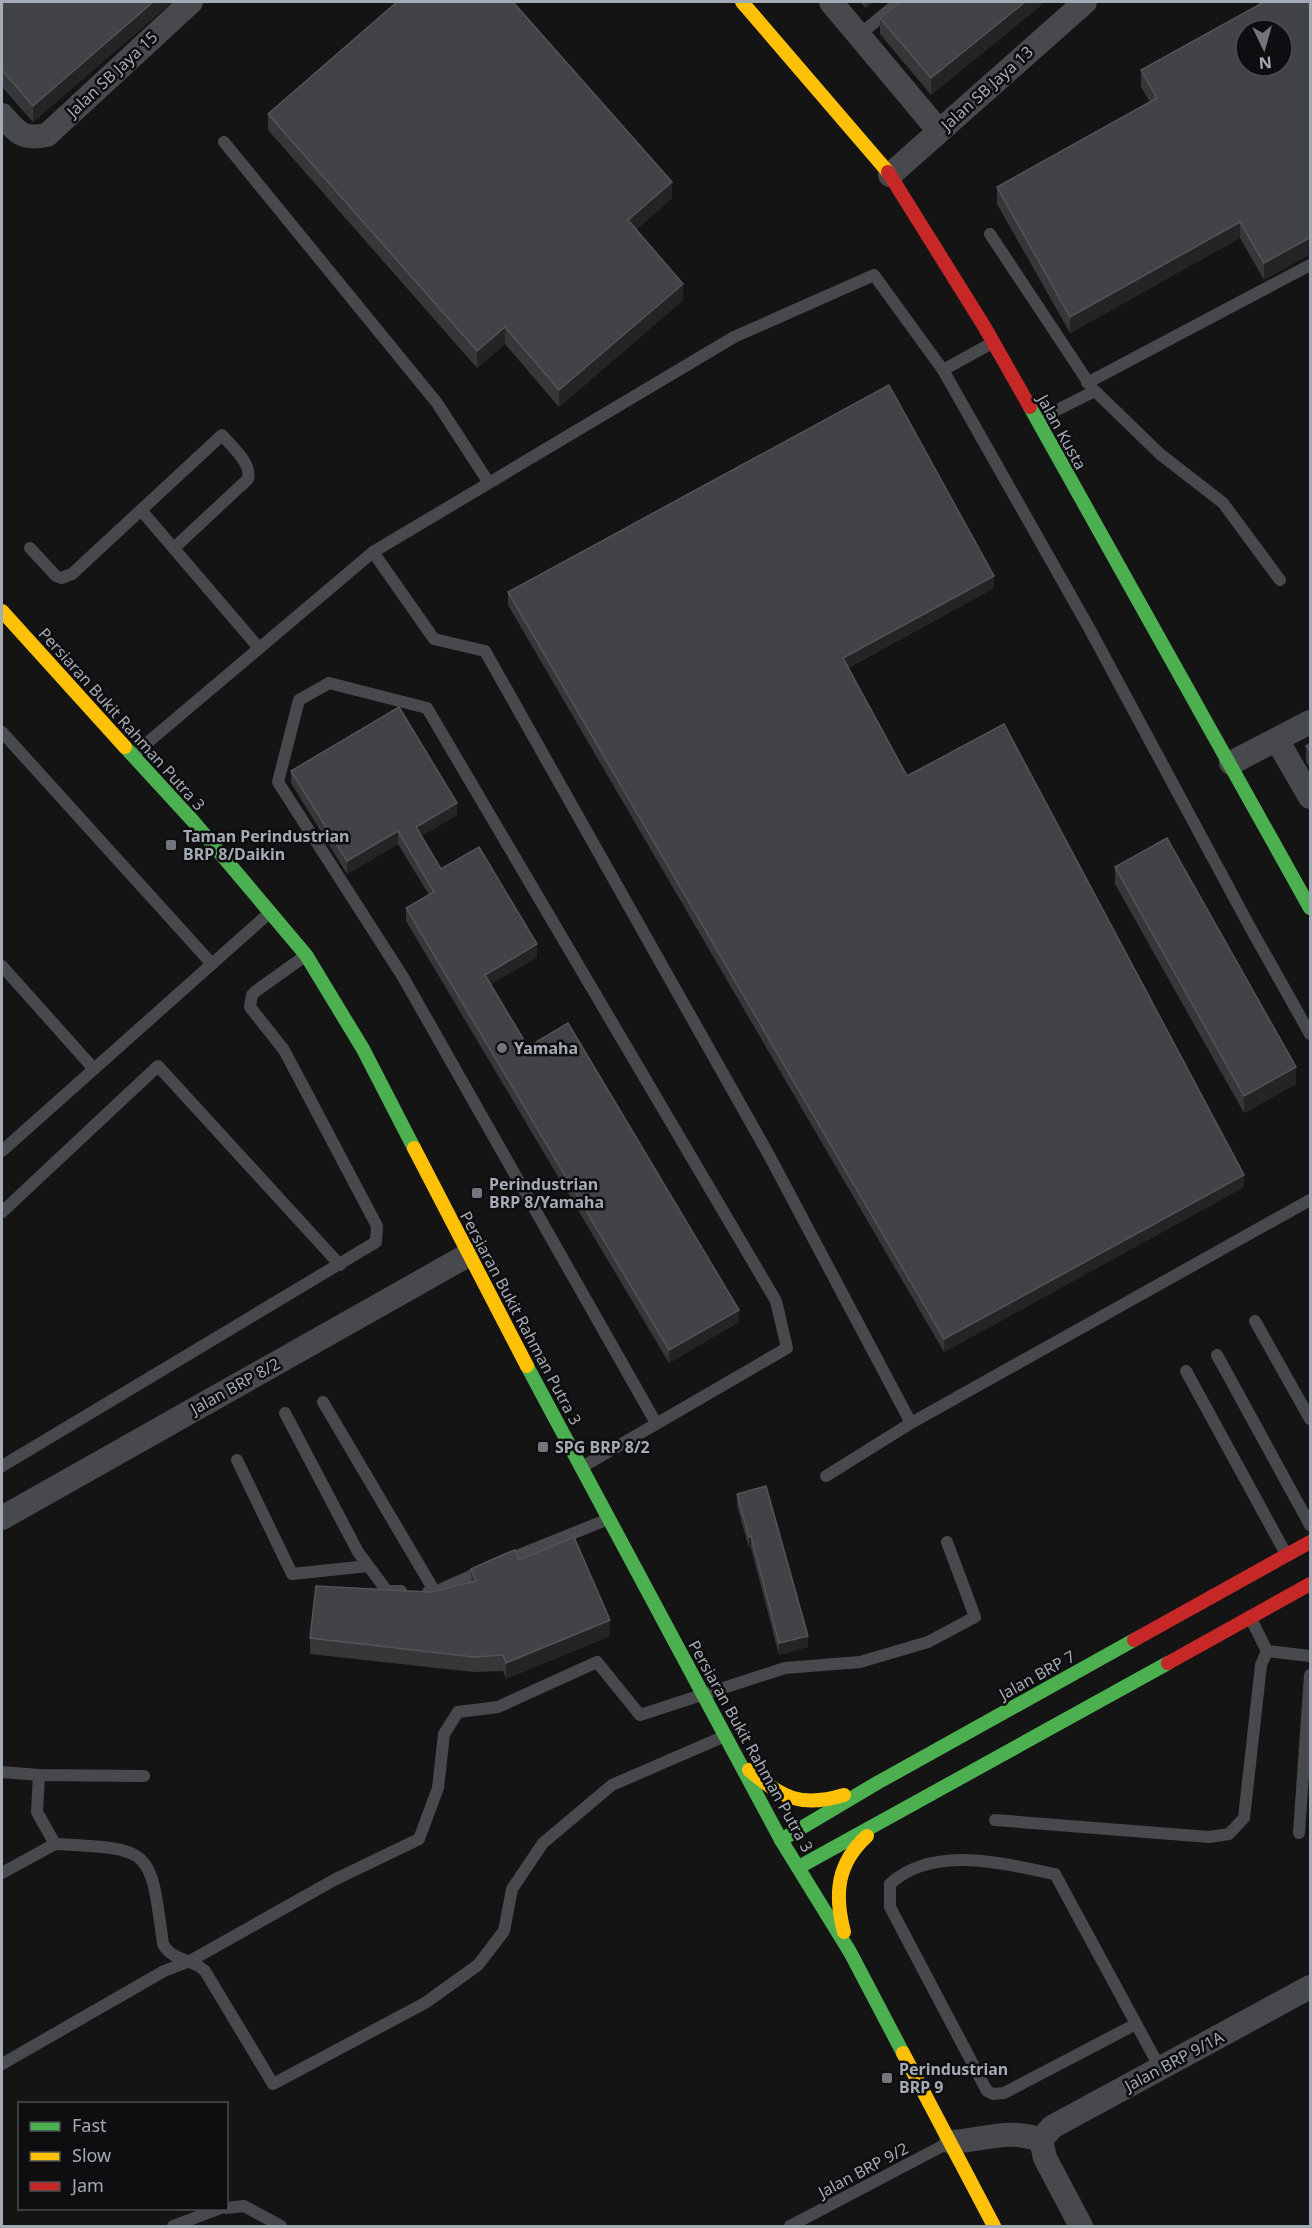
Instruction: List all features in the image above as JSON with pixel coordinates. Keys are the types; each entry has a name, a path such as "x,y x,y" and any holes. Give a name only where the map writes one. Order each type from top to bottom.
{"main road":[{"name":"Jalan Kusta","path":"742,2 890,175 993,343 1311,908"},
{"name":"Persiaran Bukit Rahman Putra 3","path":"2,612 133,755 271,911 306,955 363,1049 468,1255 581,1468 782,1840 850,1953 994,2226"},
{"name":"Jalan BRP 7","path":"782,1840 877,1783 1311,1542"},
{"path":"798,1867 1311,1584"},
{"path":"740,1762 772,1790 798,1802 822,1803 877,1783"},
{"path":"850,1953 838,1913 838,1880 845,1857 857,1843 904,1807"}],"street":[{"name":"Jalan SB Jaya 15","path":"2,115 18,133 30,138 47,135 191,2"},
{"path":"831,2 939,131"},
{"name":"Jalan SB Jaya 13","path":"890,175 1085,2"},
{"path":"1231,763 1311,722"},
{"path":"1278,740 1311,797"},
{"name":"Jalan BRP 8/2","path":"2,1518 468,1255"},
{"name":"Jalan BRP 9/1A","path":"1041,2140 1053,2127 1311,1987"},
{"path":"951,2142 986,2138 1006,2132 1023,2133 1041,2140 1045,2158 1081,2226"}],"lane":[{"path":"859,35 899,2"},
{"path":"224,142 437,403 489,483"},
{"path":"990,234 1091,387 1160,454 1223,503 1280,580"},
{"path":"1036,421 1091,387 1311,265"},
{"path":"133,755 373,552 734,338 874,275 943,370 1088,626 1251,929 1311,1034"},
{"path":"943,370 993,343"},
{"path":"30,548 51,572 61,578 67,577 222,435 246,463 248,479 174,548"},
{"path":"141,510 260,648"},
{"path":"373,552 434,639 485,651 770,1156 911,1423"},
{"path":"581,1468 787,1348 776,1301 427,708 329,683 299,700 278,782 403,977 656,1423"},
{"path":"2,732 212,964"},
{"path":"2,1151 271,911"},
{"path":"2,1466 376,1242 377,1226 284,1050 250,1007 252,995 256,991 306,955"},
{"path":"2,966 94,1069"},
{"path":"2,1212 158,1066 340,1264"},
{"path":"826,1476 911,1423 1311,1200"},
{"path":"1255,1321 1311,1419"},
{"path":"1217,1355 1311,1525"},
{"path":"1186,1371 1287,1556"},
{"path":"323,1402 435,1592"},
{"path":"285,1413 357,1552 387,1591 435,1592 514,1556 609,1518"},
{"path":"237,1460 292,1574 368,1566"},
{"path":"2,2064 164,1971 190,1961 334,1880 419,1839 438,1788 444,1734 458,1712 498,1707 597,1662 640,1715 704,1695 731,1683 785,1668 860,1662 928,1642 975,1617 946,1542"},
{"path":"1250,1618 1267,1652"},
{"path":"1267,1652 1311,1656"},
{"path":"995,1820 1209,1838 1229,1834 1244,1818 1261,1665 1267,1652"},
{"path":"1299,1833 1311,1676"},
{"path":"2,1873 55,1844 116,1847 136,1855 151,1871 163,1944 174,1956 190,1961 205,1971 273,2084 425,2003 478,1965 504,1931 512,1889 543,1843 612,1785 726,1736"},
{"path":"2,1772 39,1775 144,1776"},
{"path":"39,1775 37,1812 55,1844"},
{"path":"1136,2024 1004,2093 993,2094 987,2091 890,1906 890,1884 902,1873 938,1862 962,1860 1006,1864 1055,1874 1160,2068"},
{"name":"Jalan BRP 9/2","path":"790,2226 951,2142"},
{"path":"228,2208 244,2206 281,2226"},
{"path":"173,2226 216,2210"}],"building":[{"path":"6,2 153,2 33,106 2,70 2,5"},
{"path":"397,2 513,2 672,182 628,220 683,284 559,390 505,327 477,351 268,114"},
{"path":"900,2 1025,2 931,78 880,18"},
{"path":"1264,2 1311,2 1311,237 1264,263 1240,222 1070,317 997,187 1157,98 1141,70 1234,19 1234,78 1294,78 1294,18 1235,18"},
{"path":"889,385 994,576 843,658 907,776 1004,724 1244,1175 944,1339 508,592"},
{"name":"Yamaha","path":"399,707 457,803 416,827 441,869 479,847 537,944 485,975 528,1047 568,1023 739,1310 669,1350 406,908 434,892 398,831 347,861 291,771"},
{"path":"1311,743 1311,753 1306,746"},
{"path":"1167,838 1296,1067 1244,1096 1115,867"},
{"path":"766,1486 808,1636 779,1643 751,1536 749,1537 737,1494"},
{"path":"574,1537 610,1620 506,1663 503,1655 474,1657 310,1638 316,1586 430,1592 476,1581 471,1569 507,1553 515,1550 519,1560"}],"traffic: fast":[{"path":"1030,407 1310,908"},
{"path":"125,747 193,821 306,955 363,1049 414,1148"},
{"path":"527,1366 781,1840 850,1952 903,2053"},
{"path":"781,1840 877,1783 1134,1640"},
{"path":"799,1867 1168,1663"}],"traffic: slow":[{"path":"742,2 888,172"},
{"path":"2,611 125,747"},
{"path":"414,1148 527,1366"},
{"path":"749,1770 772,1788 793,1798 816,1801 844,1795"},
{"path":"844,1932 839,1905 840,1880 849,1857 867,1836"},
{"path":"903,2053 994,2226"}],"traffic: jam":[{"path":"888,172 984,326 1030,407"},
{"path":"1134,1640 1310,1542"},
{"path":"1168,1663 1310,1584"}],"place":[{"name":"Taman Perindustrian BRP 8/Daikin","path":"171,845"},
{"name":"Yamaha","path":"502,1048"},
{"name":"Perindustrian BRP 8/Yamaha","path":"477,1193"},
{"name":"SPG BRP 8/2","path":"543,1447"},
{"name":"Perindustrian BRP 9","path":"887,2078"}]}
